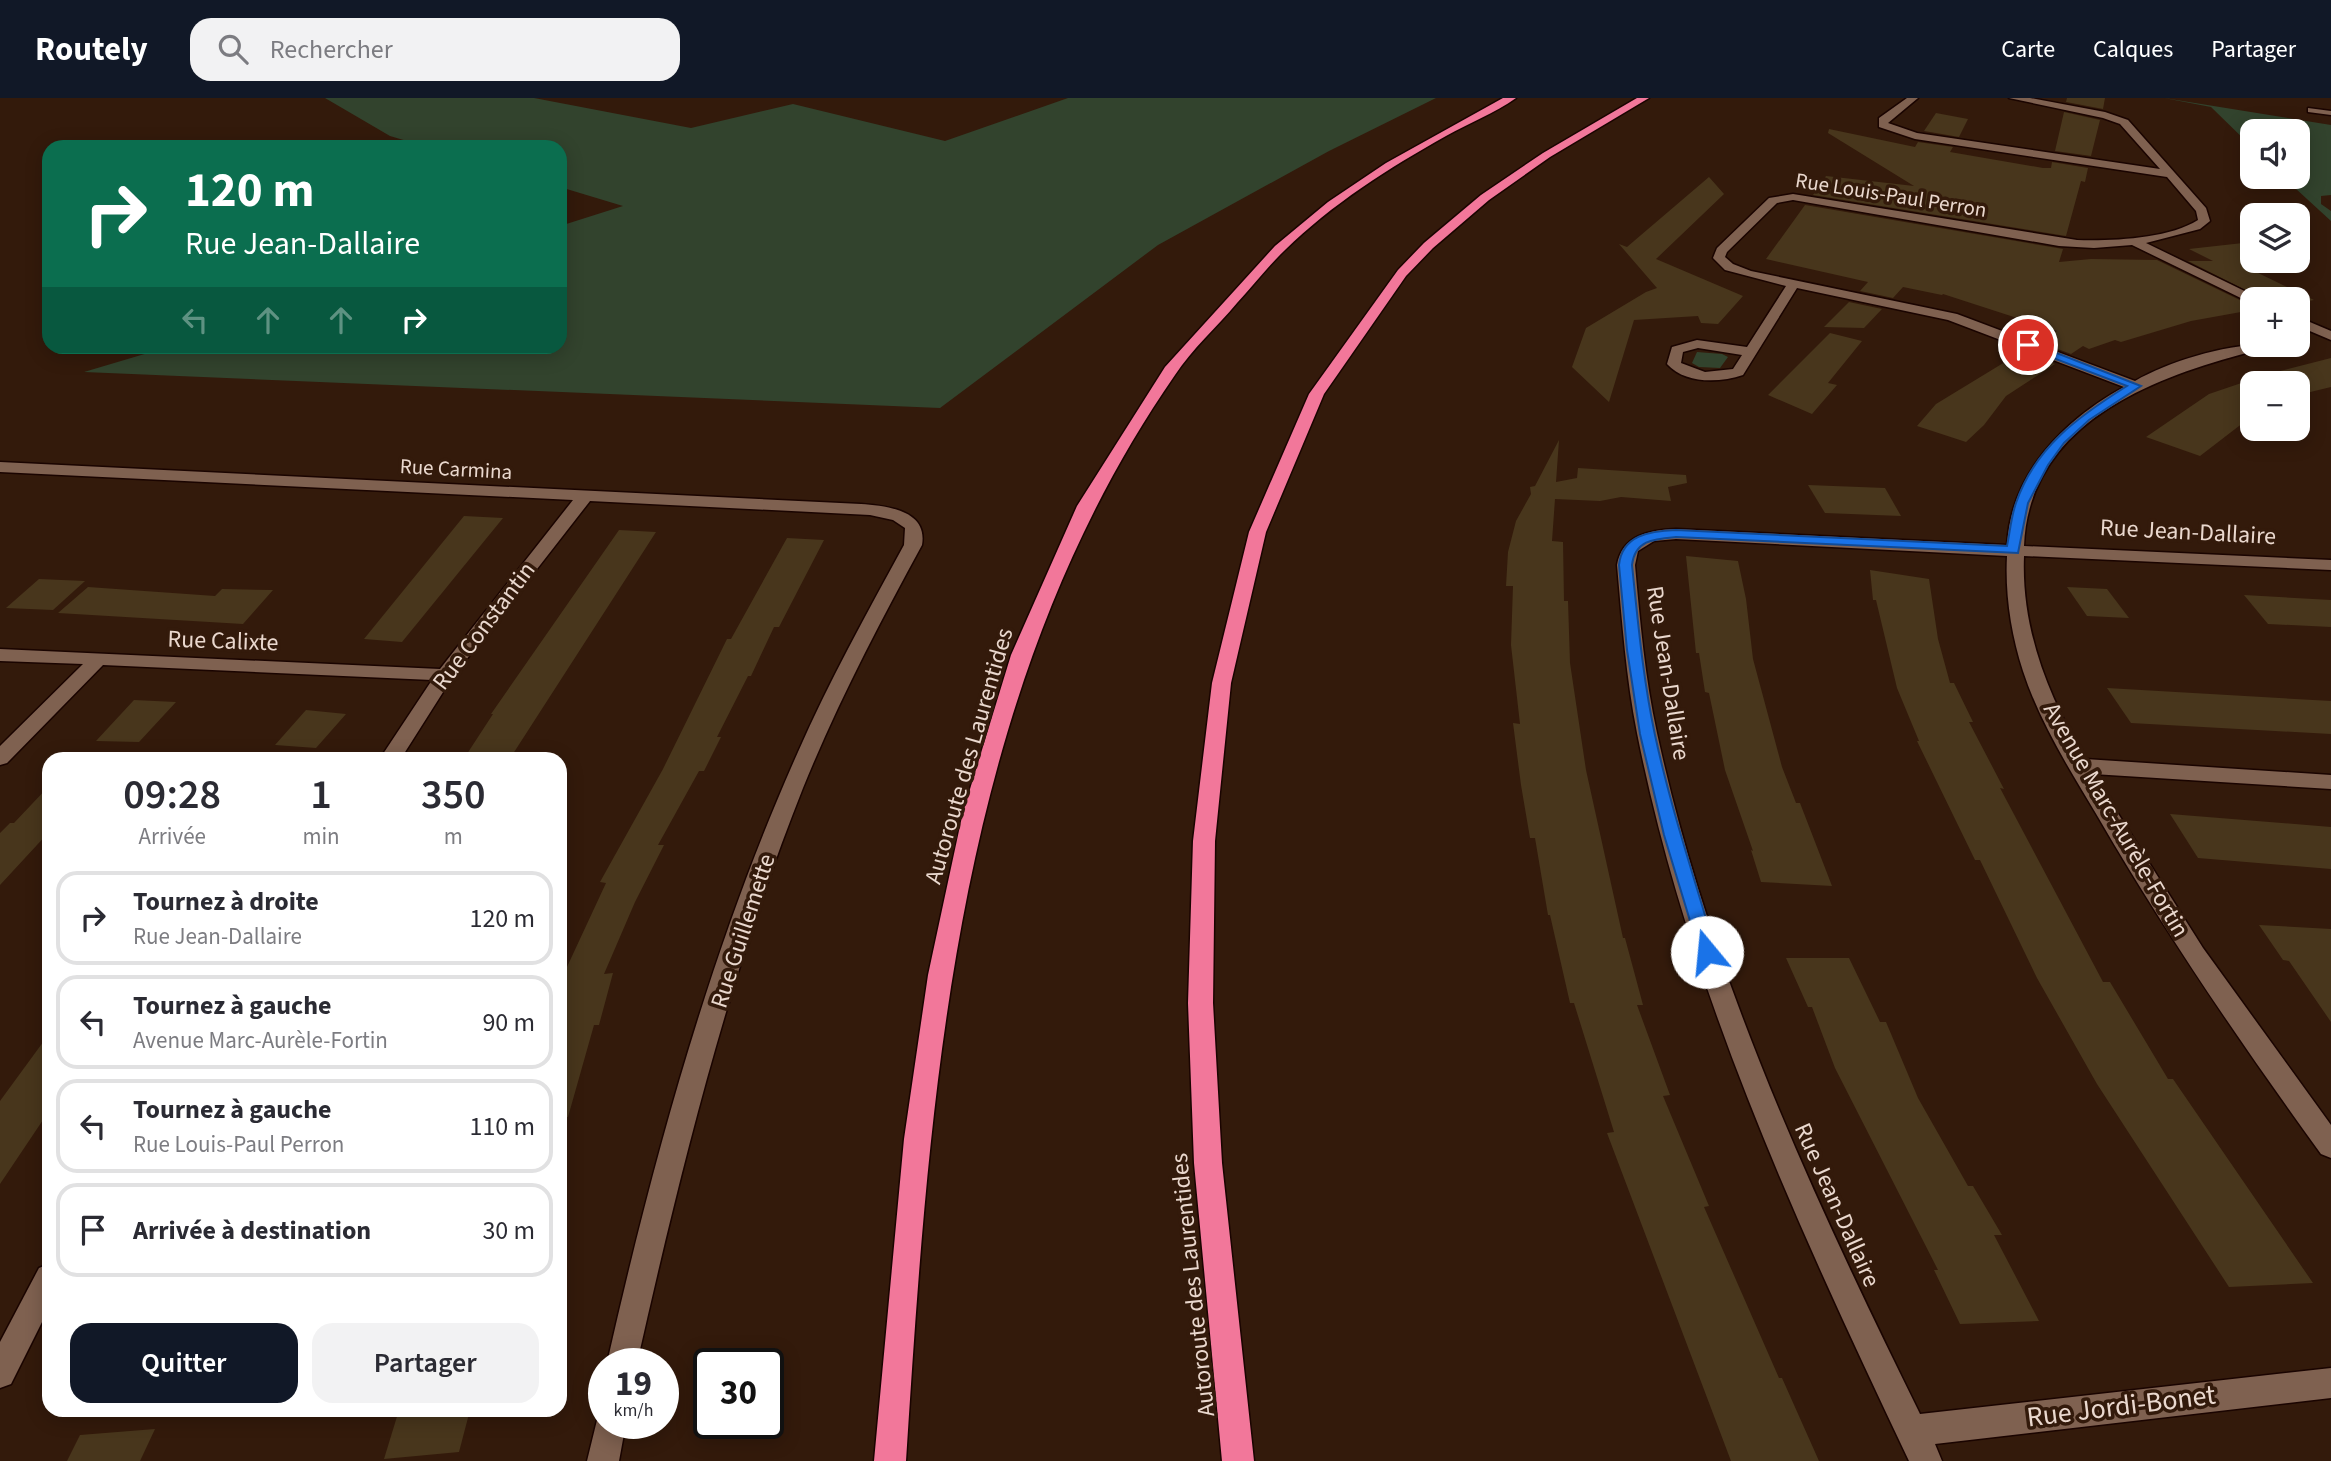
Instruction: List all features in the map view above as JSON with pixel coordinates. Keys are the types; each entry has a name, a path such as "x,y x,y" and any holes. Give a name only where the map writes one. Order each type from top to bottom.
{"highway":[{"name":"Autoroute des Laurentides","path":"890,1461 911,1188 942,967 965,854 991,753 1033,624 1059,560 1101,476 1154,391 1206,325 1243,285 1305,227 1366,180 1430,140 1511,98"},
{"name":"Autoroute des Laurentides","path":"1238,1461 1209,1194 1203,1105 1202,971 1204,860 1210,768 1228,648 1250,557 1301,422 1346,343 1389,288 1441,234 1497,186 1548,152 1644,98"}],"street":[{"path":"1913,98 1883,120 1883,125 1915,136 2169,174"},
{"name":"Rue Louis-Paul Perron","path":"2014,98 2118,119 2127,124 2202,211 2204,221 2196,226 2135,242 2071,244 1816,199 1782,198 1767,204 1721,251 1719,258 1741,272 1952,317 2135,386"},
{"path":"2135,242 2240,292"},
{"path":"1751,352 1690,345 1677,350 1674,364 1693,373 1731,375 1741,369 1794,283"},
{"path":"2310,326 2330,335"},
{"path":"2310,337 2330,335"},
{"name":"Avenue Marc-Aurèle-Fortin","path":"2240,351 2182,367 2135,386 2085,417 2060,441 2042,464 2022,503 2013,551 2014,597 2027,653 2042,694 2080,766 2179,932 2267,1060 2331,1146"},
{"name":"Rue Carmina","path":"0,467 871,509 888,512 908,521"},
{"name":"Rue Constantin","path":"394,752 445,675 585,496"},
{"name":"Rue Guillemette","path":"626,1348 671,1164 749,904 779,821 831,705 913,545 915,535 908,521"},
{"name":"Rue Jean-Dallaire","path":"1926,1461 1837,1274 1780,1143 1707,952 1647,734 1634,650 1626,557 1630,548 1638,541 1657,535 1676,534 2331,565"},
{"name":"Rue Calixte","path":"0,655 445,675"},
{"path":"0,758 97,661"},
{"path":"2080,766 2331,782"},
{"path":"0,1373 42,1292"},
{"name":"Rue Jordi-Bonet","path":"1911,1431 2331,1383"},
{"path":"603,1461 607,1439"}],"lane":[{"path":"2311,110 2331,113"}],"green space":[{"path":"325,98 534,98 691,128 793,104 945,141 1068,98 1436,98 1329,151 1158,245 940,408 84,372 144,354 567,354 567,224 623,206 567,189 567,140 403,140 390,136"},
{"path":"2164,98 2294,119 2240,119 2240,135 2211,107"},
{"path":"2310,122 2331,125 2331,195 2321,196 2321,204 2331,211 2331,221 2296,189 2310,189"},
{"path":"1697,352 1728,357 1720,368 1699,367 1692,363"}],"building":[{"path":"2067,98 2105,98 2103,109 2066,102"},
{"path":"2064,112 2100,120 2091,156 2055,151"},
{"path":"1936,113 1968,119 1959,137 1924,131"},
{"path":"1829,129 1915,147 1918,142 1953,147 1950,152 2043,168 2051,168 2052,162 2088,168 2085,182 2081,181 2066,236 1813,195 1826,176 1914,186 1828,133"},
{"path":"1709,177 1724,194 1656,259 1743,296 1718,324 1701,323 1698,316 1634,320 1609,402 1572,367 1586,328 1657,288 1619,244 1627,247"},
{"path":"1805,205 2063,249 2059,262 2091,259 2157,260 2240,300 2240,312 2191,321 2089,349 2083,346 2071,354 2039,342 2057,331 1943,294 1903,287 1893,298 1860,291 1868,282 1766,259"},
{"path":"2240,243 2240,273 2258,273 2287,287 2240,287 2188,261 2213,261 2189,249"},
{"path":"1849,302 1882,309 1864,328 1824,327"},
{"path":"1830,333 1862,341 1828,383 1837,385 1812,414 1768,395"},
{"path":"2023,351 2055,364 2006,396 1984,425 1966,442 1917,426 1936,404"},
{"path":"2331,358 2331,387 2310,392 2310,371 2281,371"},
{"path":"2240,383 2240,425 2200,456 2146,437 2209,394"},
{"path":"1559,440 1556,482 1577,478 1578,468 1686,475 1687,483 1668,487 1671,501 1621,497 1600,501 1555,499 1552,541 1563,542 1564,601 1568,601 1570,663 1586,770 1623,938 1643,1005 1637,1005 1670,1095 1663,1096 1709,1206 1704,1207 1779,1378 1782,1378 1819,1461 1731,1461 1607,1133 1614,1132 1574,1003 1570,1003 1548,915 1535,838 1530,838 1521,785 1513,723 1520,724 1511,645 1513,586 1506,586 1508,552 1516,521 1531,494 1530,487 1535,486"},
{"path":"1808,485 1885,488 1901,516 1825,513"},
{"path":"464,516 503,518 402,642 364,639"},
{"path":"619,530 656,532 514,752 468,752 491,714"},
{"path":"787,538 824,540 779,627 774,627 751,676 748,676 717,737 721,737 704,771 699,771 658,845 664,845 635,902 604,974 613,973 599,1025 594,1025 567,1117 567,967 606,883 600,882 663,769 727,639 731,639"},
{"path":"1686,556 1738,561 1746,599 1753,659 1782,767 1796,803 1800,803 1832,886 1761,882 1725,770 1709,693 1705,692 1699,653 1696,653"},
{"path":"1870,570 1929,579 1938,639 1950,683 1954,683 1973,722 1969,722 2004,789 2000,788 2103,982 2110,982 2168,1079 2173,1079 2313,1283 2229,1287 2097,1084 2037,978 1980,860 1975,860 1917,741 1897,688 1876,600 1873,600"},
{"path":"39,579 85,581 53,610 6,608"},
{"path":"88,587 215,596 222,589 273,590 243,624 58,613"},
{"path":"2067,587 2107,589 2129,618 2087,616"},
{"path":"2244,595 2331,600 2331,627 2268,624"},
{"path":"2107,688 2331,701 2331,734 2131,723"},
{"path":"134,700 176,702 139,742 96,741"},
{"path":"306,710 346,714 316,748 275,745"},
{"path":"42,793 42,840 0,885 0,833 10,823 14,823"},
{"path":"2170,814 2331,827 2331,869 2198,858"},
{"path":"2259,925 2331,929 2331,1022 2289,961 2283,960"},
{"path":"1786,958 1849,958 1880,1022 1886,1022 1918,1098 1968,1186 1973,1186 2002,1235 1994,1235 2039,1321 1960,1324 1934,1270 1938,1270 1835,1068 1812,1007 1808,1007"},
{"path":"42,1044 42,1121 0,1184 0,1101"},
{"path":"397,1417 468,1417 459,1452 384,1459"},
{"path":"155,1429 140,1461 67,1461 80,1435"}],"route":[{"path":"1707,952 1647,734 1634,650 1627,552 1638,541 1657,535 1676,534 2013,551 2022,503 2042,464 2060,441 2085,417 2135,386 2028,345"}]}
